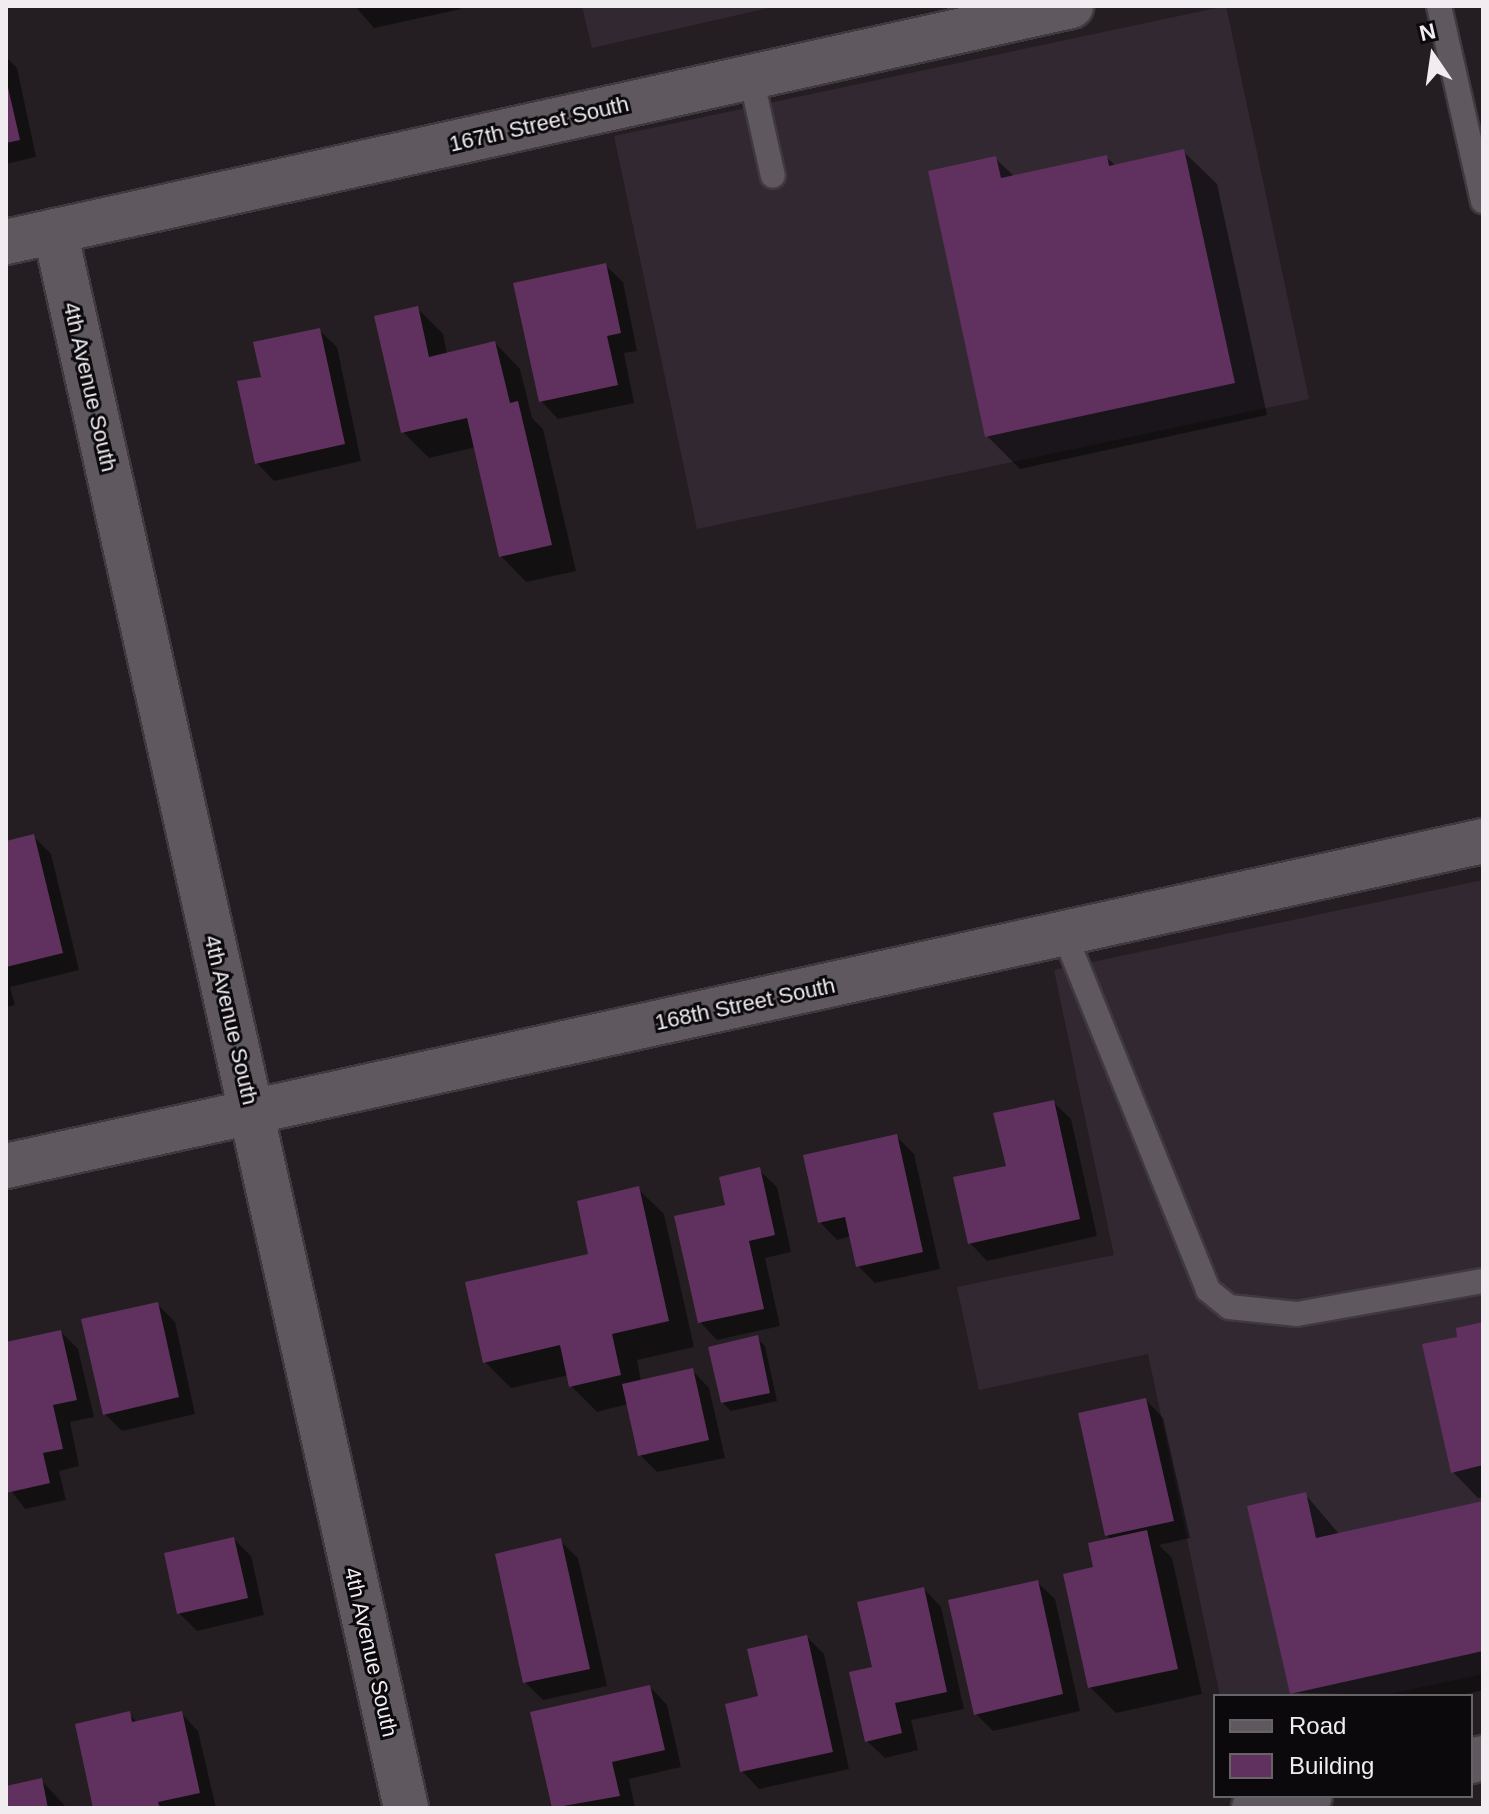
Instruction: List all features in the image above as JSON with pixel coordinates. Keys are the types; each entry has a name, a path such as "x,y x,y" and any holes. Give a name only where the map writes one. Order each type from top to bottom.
{"street":[{"name":"167th Street South","path":"6,242 1071,6"},
{"name":"4th Avenue South","path":"55,231 406,1808"},
{"name":"168th Street South","path":"6,1166 1483,841"},
{"path":"1254,1808 1301,1798"}],"lane":[{"path":"1439,6 1483,201"},
{"path":"751,77 773,176"},
{"path":"1064,933 1208,1290 1229,1307 1297,1314 1483,1281"}],"shaded area":[{"path":"582,6 777,6 592,48"},
{"path":"1226,6 1309,399 697,529 614,136"},
{"path":"1483,880 1483,1674 1389,1694 1220,1694 1148,1354 979,1390 957,1287 1114,1255 1054,970"}],"building":[{"path":"6,84 20,140 6,143"},
{"path":"1184,149 1235,383 985,437 928,171 996,156 1001,178 1107,155 1109,166"},
{"path":"606,263 621,333 607,336 618,385 539,402 513,283"},
{"path":"418,306 429,357 495,341 510,403 518,401 552,545 499,557 467,418 401,433 374,316"},
{"path":"320,328 345,444 255,464 237,381 261,377 253,342"},
{"path":"34,834 63,953 6,967 6,841"},
{"path":"1054,1100 1080,1219 968,1244 953,1177 1006,1166 993,1113"},
{"path":"897,1134 923,1252 856,1267 845,1217 818,1223 803,1155"},
{"path":"760,1167 775,1235 749,1241 764,1309 698,1323 674,1216 725,1205 719,1177"},
{"path":"639,1186 669,1321 612,1334 621,1375 569,1387 560,1345 483,1363 465,1282 588,1254 577,1201"},
{"path":"158,1302 179,1397 103,1415 81,1319"},
{"path":"1483,1322 1483,1465 1451,1473 1422,1344 1457,1337 1456,1328"},
{"path":"61,1330 77,1400 53,1405 63,1449 43,1453 50,1483 6,1493 6,1342"},
{"path":"758,1335 770,1393 721,1403 708,1347"},
{"path":"693,1368 709,1440 638,1456 622,1384"},
{"path":"1146,1398 1174,1521 1105,1536 1078,1413"},
{"path":"1306,1492 1316,1538 1483,1501 1483,1651 1290,1694 1247,1506"},
{"path":"1147,1530 1178,1669 1088,1688 1063,1574 1093,1567 1088,1543"},
{"path":"234,1537 248,1598 177,1614 164,1553"},
{"path":"561,1538 590,1669 523,1683 495,1554"},
{"path":"1038,1580 1063,1694 974,1715 948,1600"},
{"path":"924,1587 947,1692 895,1703 902,1733 865,1742 849,1672 872,1667 857,1602"},
{"path":"807,1635 833,1752 740,1772 725,1704 758,1696 747,1649"},
{"path":"650,1685 665,1750 612,1762 620,1796 552,1808 530,1712"},
{"path":"130,1711 132,1722 182,1711 200,1793 158,1802 160,1808 93,1808 75,1724"},
{"path":"42,1778 48,1808 6,1808 6,1786"}]}
